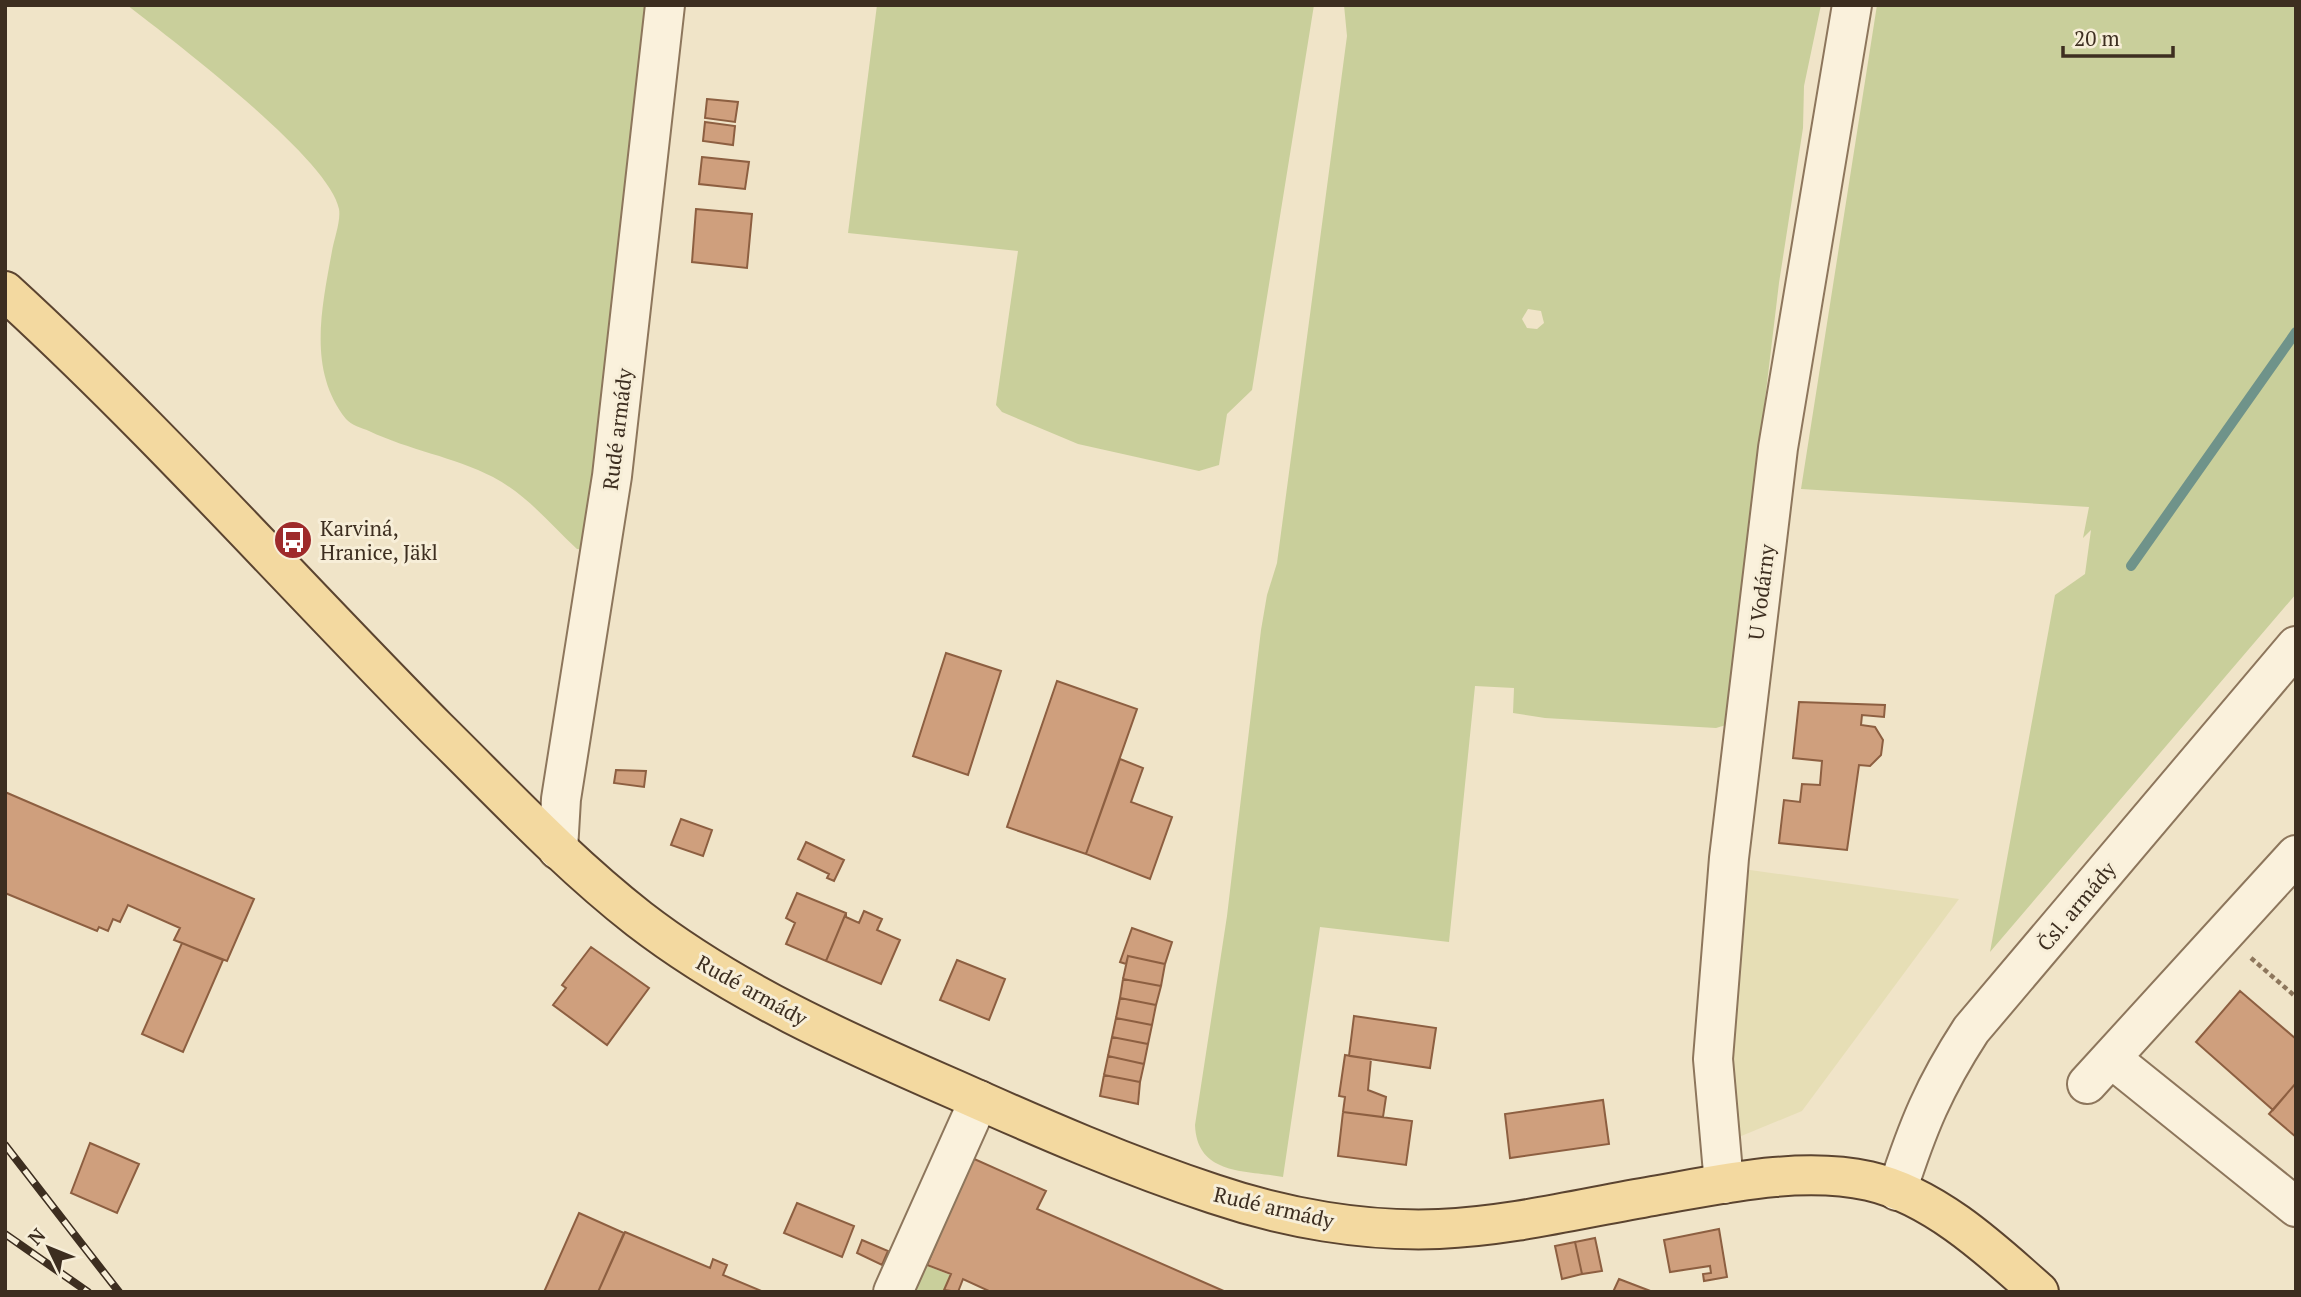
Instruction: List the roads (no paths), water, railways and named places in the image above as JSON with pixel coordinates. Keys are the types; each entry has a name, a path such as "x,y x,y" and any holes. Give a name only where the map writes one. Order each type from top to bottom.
{"main road":[{"name":"Rudé armády","path":"5,291 82,362 384,675 558,850 638,918 737,985 800,1019 1100,1152 1221,1197 1335,1223 1442,1228 1518,1219 1724,1184 1842,1177 1871,1181 1947,1217 2003,1259 2039,1292"}],"street":[{"name":"Rudé armády","path":"558,850 561,799 612,477 665,5"},
{"name":"U Vodárny","path":"1724,1184 1713,1059 1729,858 1778,448 1852,5"},
{"name":"Čsl. armády","path":"1897,1191 1920,1120 1939,1079 1971,1030 2296,646"},
{"path":"2296,855 2099,1072 2296,1207"},
{"path":"893,1292 979,1100"}],"waterway":[{"path":"2131,566 2296,332"}],"railway":[{"path":"5,1145 119,1292"},
{"path":"5,1234 88,1292"}],"place":[{"name":"Karviná, Hranice, Jäkl","path":"293,540"}]}
